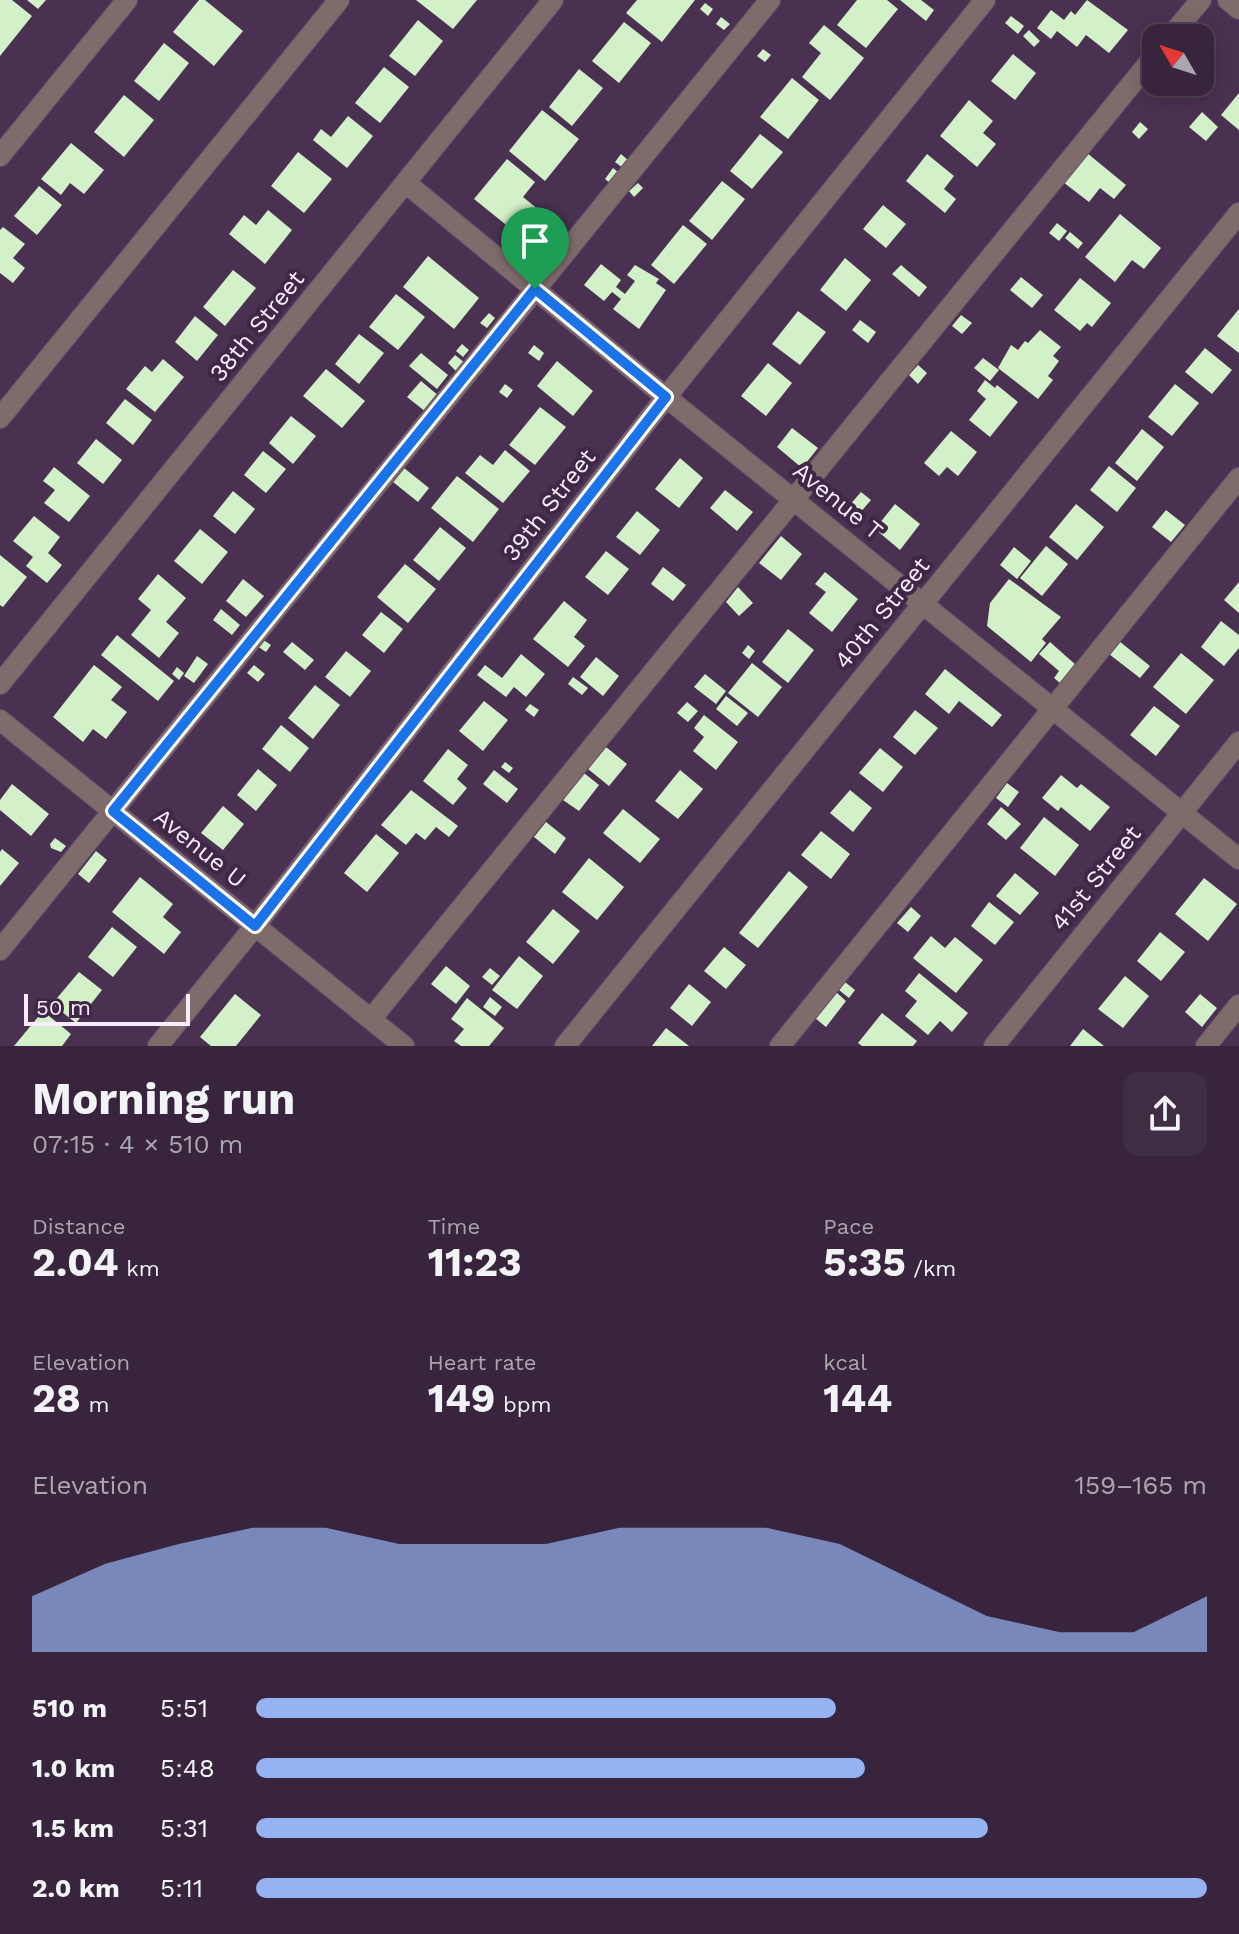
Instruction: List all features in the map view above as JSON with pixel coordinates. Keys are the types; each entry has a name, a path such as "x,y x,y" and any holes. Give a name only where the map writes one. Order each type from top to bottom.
{"street":[{"path":"0,156 127,0"},
{"path":"0,418 339,0"},
{"name":"38th Street","path":"0,684 553,0"},
{"path":"0,950 770,0"},
{"name":"39th Street","path":"158,1046 255,926 666,397 985,0"},
{"path":"1181,24 1201,0"},
{"path":"1228,0 1239,9"},
{"path":"371,1019 1142,71"},
{"name":"Avenue T","path":"406,183 1239,859"},
{"name":"40th Street","path":"565,1046 1239,213"},
{"path":"780,1046 1239,478"},
{"name":"Avenue U","path":"0,720 404,1046"},
{"name":"41st Street","path":"994,1046 1239,742"},
{"path":"1206,1046 1239,1005"}],"building":[{"path":"0,0 12,0 32,16 0,56"},
{"path":"27,0 46,0 38,9"},
{"path":"199,0 205,0 243,31 214,66 173,32"},
{"path":"416,0 477,0 453,29"},
{"path":"637,0 695,0 662,42 626,13"},
{"path":"857,0 887,0 898,9 866,48 837,25"},
{"path":"900,0 921,0 934,10 926,21"},
{"path":"1087,0 1128,30 1109,53 1086,35 1077,47 1057,31 1051,39 1037,28 1051,10 1064,20 1071,11 1075,15"},
{"path":"705,3 713,9 708,16 700,9"},
{"path":"1011,16 1024,26 1018,34 1005,23"},
{"path":"721,17 730,24 724,30 716,24"},
{"path":"418,20 443,41 415,76 389,56"},
{"path":"624,22 651,43 619,83 592,61"},
{"path":"824,25 864,58 830,100 802,77 821,53 809,43"},
{"path":"1029,30 1040,41 1034,47 1023,36"},
{"path":"164,43 189,63 159,101 134,81"},
{"path":"763,49 771,55 765,62 757,56"},
{"path":"1013,54 1036,73 1015,100 991,81"},
{"path":"384,67 409,87 380,123 355,103"},
{"path":"579,69 603,88 572,126 549,107"},
{"path":"792,78 819,100 788,139 760,117"},
{"path":"1239,93 1239,130 1221,115"},
{"path":"124,95 154,120 124,157 94,132"},
{"path":"969,100 993,121 983,133 996,144 977,167 940,136"},
{"path":"542,110 579,139 545,181 509,151"},
{"path":"1202,112 1218,127 1206,141 1189,127"},
{"path":"348,116 373,136 347,168 313,140 321,129 331,137"},
{"path":"1140,122 1148,129 1139,139 1132,132"},
{"path":"760,134 783,152 752,189 730,171"},
{"path":"71,143 104,170 84,194 70,183 61,195 41,179"},
{"path":"298,152 332,179 304,213 271,186"},
{"path":"1087,153 1126,185 1114,199 1100,188 1089,202 1063,182"},
{"path":"621,154 629,161 623,168 615,162"},
{"path":"927,154 954,176 944,189 956,199 945,213 906,181"},
{"path":"507,159 535,182 523,197 550,219 530,244 474,199"},
{"path":"613,168 618,172 610,183 605,179"},
{"path":"722,181 745,199 712,240 689,221"},
{"path":"638,183 643,188 634,197 629,191"},
{"path":"39,186 62,205 37,235 14,216"},
{"path":"883,205 906,224 886,248 863,229"},
{"path":"268,210 292,230 265,264 229,234 244,215 256,225"},
{"path":"1120,214 1161,248 1144,269 1132,260 1115,282 1085,257"},
{"path":"1057,223 1067,231 1059,241 1049,233"},
{"path":"683,225 707,244 674,284 651,265"},
{"path":"3,227 25,244 13,258 25,268 13,283 0,273 0,230"},
{"path":"1070,232 1083,243 1078,249 1065,238"},
{"path":"428,256 479,298 454,329 403,287"},
{"path":"845,258 871,280 846,311 820,290"},
{"path":"601,264 621,280 616,287 625,294 635,281 627,275 635,265 659,279 656,283 666,290 639,329 613,309 621,299 612,292 604,301 584,285"},
{"path":"901,265 927,287 919,297 892,274"},
{"path":"233,270 256,288 225,326 203,307"},
{"path":"1021,277 1043,295 1032,308 1010,290"},
{"path":"1080,278 1111,303 1092,327 1087,323 1080,331 1054,310"},
{"path":"396,294 425,317 398,350 369,327"},
{"path":"1239,309 1239,353 1217,336"},
{"path":"798,311 826,332 800,365 772,344"},
{"path":"489,313 495,318 487,328 480,323"},
{"path":"961,315 972,323 962,334 952,326"},
{"path":"195,316 218,335 197,361 175,342"},
{"path":"860,320 876,332 868,343 852,330"},
{"path":"1040,330 1061,347 1053,356 1059,361 1048,376 1053,380 1038,399 998,368 1011,345 1018,350"},
{"path":"359,334 384,353 359,384 335,364"},
{"path":"462,344 469,350 463,357 456,351"},
{"path":"534,345 544,353 539,361 528,353"},
{"path":"1205,348 1232,370 1212,394 1185,372"},
{"path":"421,353 448,375 437,389 409,366"},
{"path":"455,355 465,363 457,372 448,363"},
{"path":"983,358 999,370 990,381 974,368"},
{"path":"163,359 184,377 155,412 126,389 145,366 152,372"},
{"path":"557,361 593,391 573,416 537,386"},
{"path":"768,363 792,383 766,416 741,396"},
{"path":"918,365 927,373 918,384 909,375"},
{"path":"326,369 365,401 342,428 303,396"},
{"path":"985,380 995,388 997,385 1018,402 990,437 969,420 986,399 977,391"},
{"path":"421,381 439,396 426,412 407,397"},
{"path":"505,384 513,390 507,398 499,392"},
{"path":"1175,384 1199,403 1172,436 1148,417"},
{"path":"125,399 152,420 133,445 106,423"},
{"path":"540,407 566,427 535,465 509,445"},
{"path":"291,416 316,436 293,464 269,443"},
{"path":"792,428 818,448 802,468 777,447"},
{"path":"1142,429 1164,447 1137,481 1115,463"},
{"path":"951,431 977,452 958,476 947,467 939,476 924,463"},
{"path":"96,439 122,460 103,484 77,463"},
{"path":"505,450 530,471 503,503 465,473 480,455 493,465"},
{"path":"263,451 286,469 266,493 244,475"},
{"path":"680,458 703,478 679,508 655,489"},
{"path":"1109,466 1136,488 1117,512 1090,490"},
{"path":"54,467 90,496 69,522 44,503 55,490 43,481"},
{"path":"404,468 429,488 418,502 393,482"},
{"path":"457,476 499,509 473,542 431,508"},
{"path":"725,490 753,512 737,531 710,508"},
{"path":"233,491 255,509 235,534 213,516"},
{"path":"861,492 871,500 859,514 849,506"},
{"path":"895,504 920,524 900,550 875,529"},
{"path":"1076,504 1104,527 1077,560 1049,537"},
{"path":"1166,510 1185,525 1171,542 1152,527"},
{"path":"637,511 660,530 640,555 616,537"},
{"path":"34,516 60,537 48,553 62,565 47,583 26,566 33,557 13,541"},
{"path":"440,527 466,548 439,581 413,560"},
{"path":"200,529 228,552 202,584 174,561"},
{"path":"781,536 802,554 781,580 759,563"},
{"path":"1046,546 1068,564 1042,596 1020,578"},
{"path":"1014,547 1031,561 1017,579 1000,565"},
{"path":"606,551 629,569 608,595 585,577"},
{"path":"0,555 27,577 3,607 0,605"},
{"path":"405,564 436,589 408,623 377,597"},
{"path":"663,567 686,585 673,601 651,584"},
{"path":"825,572 858,599 832,632 809,613 826,592 815,584"},
{"path":"158,574 186,598 166,622 179,633 159,658 131,635 151,610 138,599"},
{"path":"243,579 264,596 246,617 226,601"},
{"path":"1009,579 1061,617 1042,639 1046,643 1031,662 987,626 990,603"},
{"path":"1239,582 1239,613 1224,600"},
{"path":"738,587 753,603 739,616 726,602"},
{"path":"564,601 587,620 574,637 585,646 568,667 533,639"},
{"path":"221,609 240,625 232,635 213,620"},
{"path":"381,612 403,629 384,653 362,635"},
{"path":"1221,621 1239,635 1239,648 1224,666 1201,647"},
{"path":"788,629 814,650 788,683 762,662"},
{"path":"117,635 174,681 158,701 101,655"},
{"path":"262,639 271,645 266,652 257,646"},
{"path":"1119,641 1150,666 1140,678 1109,654"},
{"path":"292,642 314,660 305,670 283,652"},
{"path":"1050,642 1076,665 1060,683 1054,678 1059,671 1039,654"},
{"path":"748,645 755,651 749,659 742,653"},
{"path":"346,651 371,671 350,697 325,677"},
{"path":"1181,653 1214,680 1186,714 1153,687"},
{"path":"521,654 545,674 526,697 514,687 506,697 477,675 485,665 502,678"},
{"path":"197,656 208,664 194,683 184,676"},
{"path":"596,657 619,676 603,696 580,677"},
{"path":"752,663 782,687 758,717 728,693"},
{"path":"94,665 122,687 111,700 127,712 106,739 93,729 83,742 53,717"},
{"path":"254,665 265,674 258,682 247,673"},
{"path":"177,667 184,673 179,680 172,674"},
{"path":"945,669 1002,715 992,727 959,701 949,714 925,694"},
{"path":"705,674 726,691 716,704 694,687"},
{"path":"573,677 588,688 582,695 568,684"},
{"path":"315,685 340,705 313,739 288,718"},
{"path":"726,696 748,713 737,726 716,709"},
{"path":"484,701 508,720 483,751 459,731"},
{"path":"687,702 698,711 688,722 677,713"},
{"path":"530,704 539,710 534,717 525,710"},
{"path":"1154,706 1180,726 1156,756 1130,735"},
{"path":"915,710 938,728 915,755 893,737"},
{"path":"704,715 738,742 716,770 693,751 704,737 694,728"},
{"path":"281,725 309,748 290,772 262,749"},
{"path":"606,747 627,764 609,786 588,769"},
{"path":"880,748 903,767 883,792 859,773"},
{"path":"448,749 468,765 457,779 467,788 453,805 423,781"},
{"path":"505,762 513,768 509,773 501,767"},
{"path":"258,769 277,785 256,811 237,795"},
{"path":"494,770 518,789 507,803 483,784"},
{"path":"680,770 703,789 678,819 655,801"},
{"path":"584,773 599,785 579,811 563,800"},
{"path":"1061,775 1077,788 1081,784 1110,807 1090,831 1061,807 1058,811 1042,798"},
{"path":"1007,783 1019,792 1008,807 996,798"},
{"path":"12,784 49,814 31,836 0,810 0,800"},
{"path":"411,790 458,826 449,837 436,827 425,840 416,833 406,845 381,825"},
{"path":"850,790 872,808 853,832 830,813"},
{"path":"223,806 244,824 223,850 201,833"},
{"path":"1001,807 1021,824 1006,840 987,824"},
{"path":"623,809 660,839 640,863 603,833"},
{"path":"1044,817 1079,845 1055,876 1020,848"},
{"path":"546,822 566,838 555,854 534,837"},
{"path":"821,831 850,854 831,879 801,855"},
{"path":"376,834 399,853 367,892 344,873"},
{"path":"55,838 66,846 61,852 51,848 50,844"},
{"path":"2,849 19,863 0,886 0,852"},
{"path":"96,851 107,860 89,883 78,874"},
{"path":"589,858 624,887 597,920 562,892"},
{"path":"789,871 808,887 758,948 739,933"},
{"path":"1015,873 1039,893 1020,915 996,896"},
{"path":"140,877 173,904 163,917 181,932 164,954 112,912"},
{"path":"1204,878 1237,904 1208,941 1175,914"},
{"path":"989,902 1014,922 995,945 971,926"},
{"path":"911,907 921,916 908,932 897,923"},
{"path":"553,909 580,931 553,964 526,942"},
{"path":"112,927 137,947 113,977 88,957"},
{"path":"1160,932 1185,952 1161,981 1137,961"},
{"path":"931,936 945,948 955,937 983,960 956,993 913,958"},
{"path":"724,947 746,965 726,989 704,971"},
{"path":"519,956 543,976 517,1009 492,990"},
{"path":"446,966 470,986 456,1004 431,984"},
{"path":"490,968 500,976 492,985 482,977"},
{"path":"79,972 102,990 76,1023 52,1004"},
{"path":"919,973 968,1013 952,1032 940,1021 928,1035 905,1016 917,1001 905,991"},
{"path":"1125,976 1149,996 1123,1028 1098,1009"},
{"path":"845,982 855,990 849,998 839,990"},
{"path":"689,984 711,1002 692,1026 670,1008"},
{"path":"836,992 846,1001 826,1027 815,1018"},
{"path":"235,994 261,1015 236,1046 211,1046 200,1037"},
{"path":"1200,994 1217,1008 1202,1027 1185,1012"},
{"path":"490,997 502,1007 495,1016 483,1007"},
{"path":"467,998 504,1028 489,1046 461,1046 454,1041 464,1029 451,1019"},
{"path":"43,1011 71,1034 62,1046 14,1046"},
{"path":"882,1013 917,1041 913,1046 862,1046 858,1043"},
{"path":"666,1028 689,1046 652,1046"},
{"path":"1083,1029 1104,1046 1070,1046"}],"route":[{"path":"535,289 666,397 255,926 113,811 535,289"}]}
